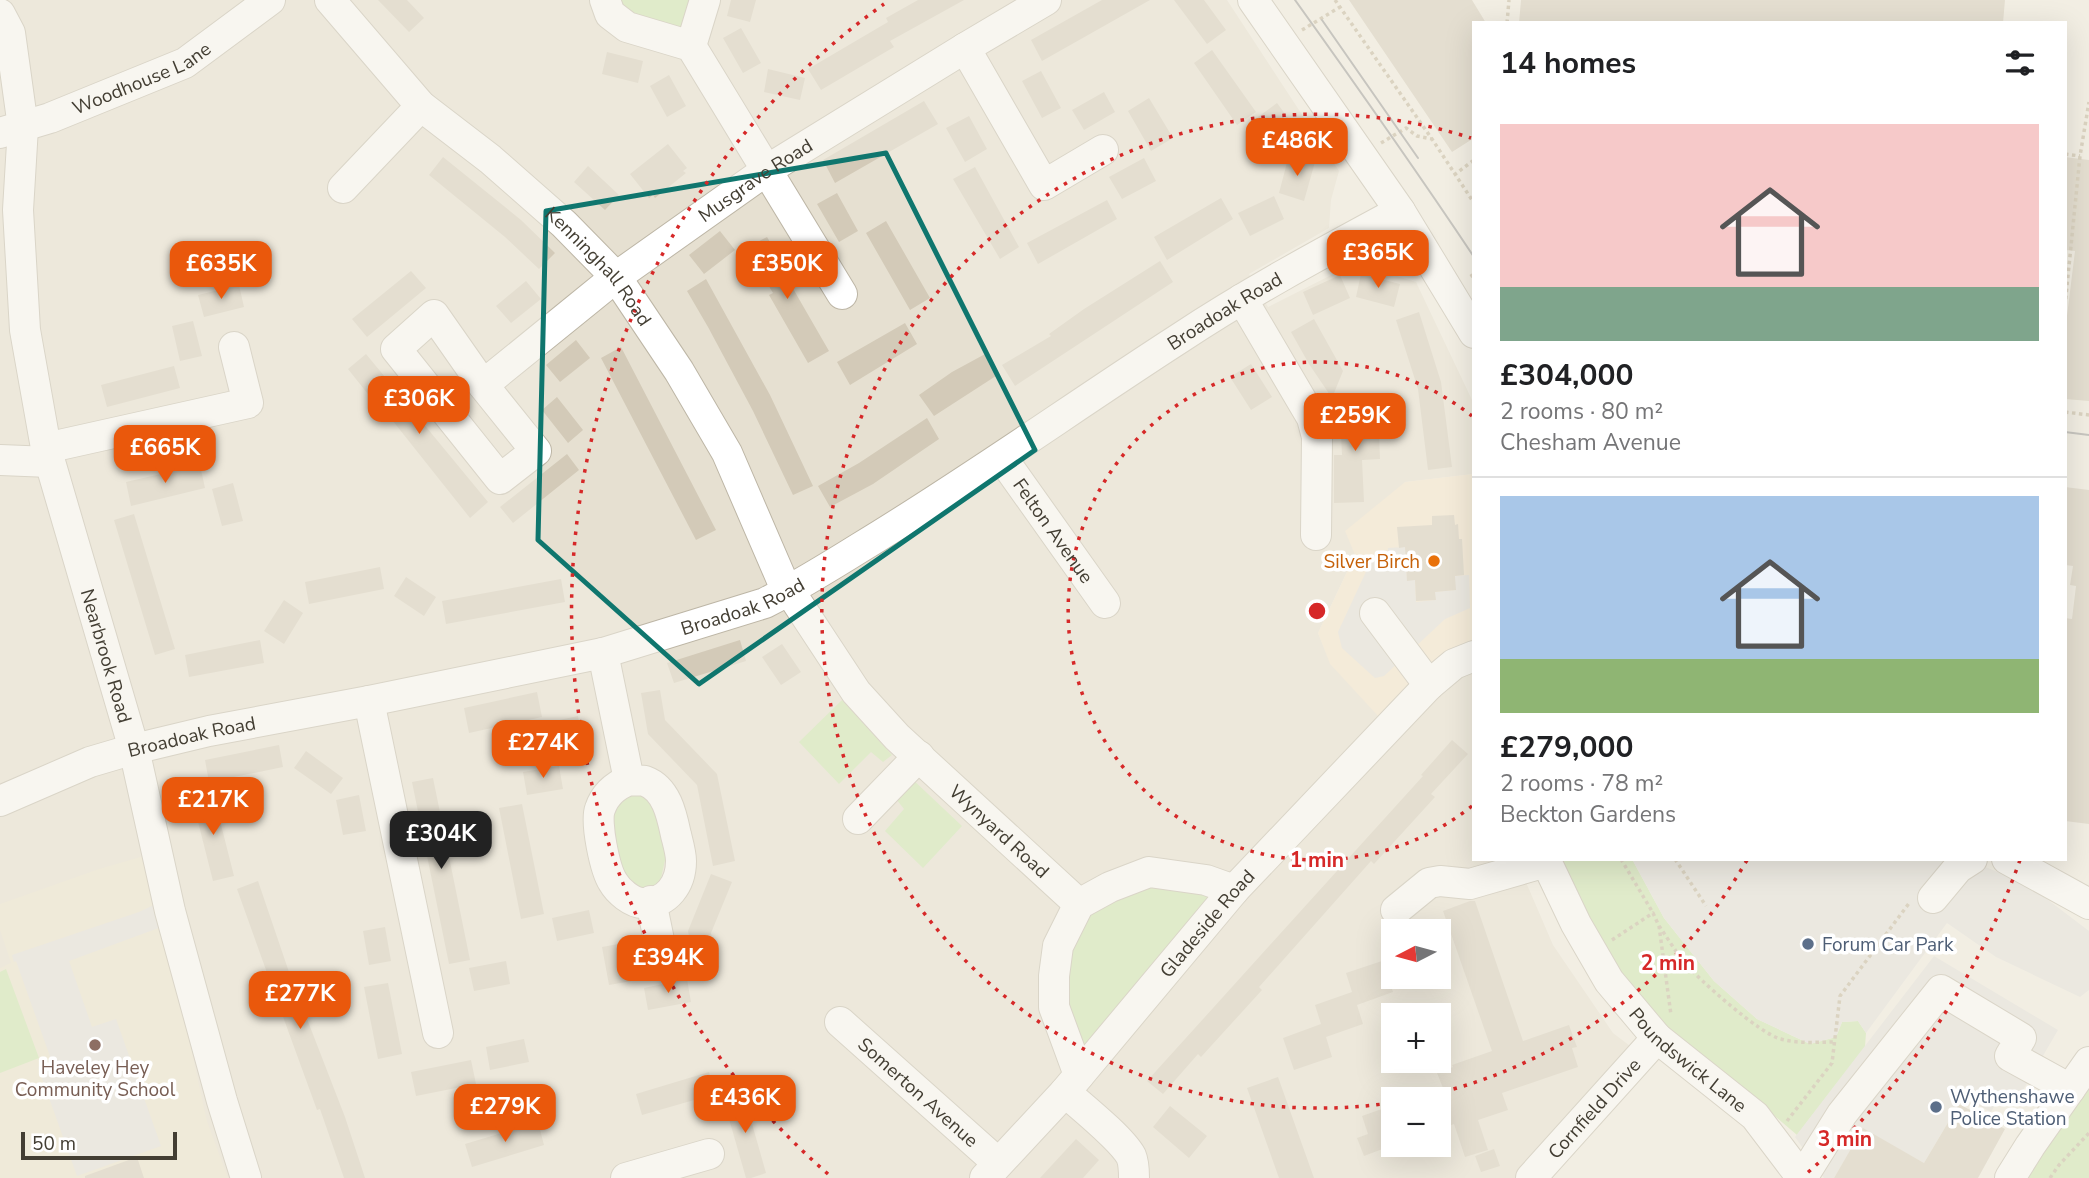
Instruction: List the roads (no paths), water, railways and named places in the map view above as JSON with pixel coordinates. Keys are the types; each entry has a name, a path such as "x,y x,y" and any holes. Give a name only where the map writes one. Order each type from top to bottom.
{"street":[{"name":"Woodhouse Lane","path":"11,130 185,63 270,0"},
{"name":"Kenninghall Road","path":"330,0 421,106 490,159 555,216 616,277 680,371 727,453 781,578 790,591"},
{"path":"605,0 610,14 627,27 691,46 842,294"},
{"path":"691,46 705,0"},
{"name":"Musgrave Road","path":"483,385 616,277 767,170 1046,0"},
{"path":"1253,0 1400,211 1472,330"},
{"name":"Nearbrook Road","path":"0,14 10,33 11,130 26,330 48,455 134,749 170,911 246,1178"},
{"path":"965,48 1044,185 1103,150"},
{"path":"343,188 421,106"},
{"name":"Broadoak Road","path":"0,801 90,762 134,749 209,731 603,653 765,603 790,591 898,525 1242,299 1400,211"},
{"path":"1242,299 1312,418 1317,437 1316,535"},
{"path":"434,315 483,385 536,451 500,479 396,349 434,315"},
{"path":"0,460 48,455 248,403 234,347"},
{"name":"Felton Avenue","path":"1002,458 1105,603"},
{"name":"Wynyard Road","path":"790,591 856,692 897,737 1079,904"},
{"path":"1375,613 1429,685"},
{"path":"603,653 629,780"},
{"name":"Gladeside Road","path":"991,1170 1072,1084 1234,890 1429,685 1454,664 1472,657"},
{"path":"369,701 438,1033"},
{"path":"858,819 919,757"},
{"path":"629,780 646,782 667,802 681,860 679,874 666,898 643,903 632,900 613,883 598,822 599,810 608,793 629,780"},
{"path":"1396,910 1429,883 1440,881 1470,884 1545,861"},
{"name":"Poundswick Lane","path":"1545,861 1576,924 1609,981 1661,1041 1755,1116 1802,1178"},
{"path":"1925,896 1969,861"},
{"path":"2011,861 2089,904"},
{"path":"1134,1178 1135,1168 1130,1156 1072,1084 1054,1007 1058,946 1079,904 1110,887 1149,872 1206,880 1234,890"},
{"path":"651,901 662,955"},
{"path":"1802,1178 1842,1114 1941,990 2021,1038 2010,1056 2070,1089"},
{"name":"Somerton Avenue","path":"840,1022 991,1170"},
{"name":"Cornfield Drive","path":"1531,1178 1661,1041"},
{"path":"2010,1178 2089,1062"},
{"path":"626,1178 709,1154"}],"tram line":[{"path":"1295,0 1472,254"},
{"path":"1322,20 1418,158"},
{"path":"2067,432 2089,435"}],"place":[{"name":"Silver Birch","path":"1434,561"},
{"name":"Forum Car Park","path":"1808,944"},
{"name":"Haveley Hey Community School","path":"95,1045"},
{"name":"Wythenshawe Police Station","path":"1936,1107"}]}
